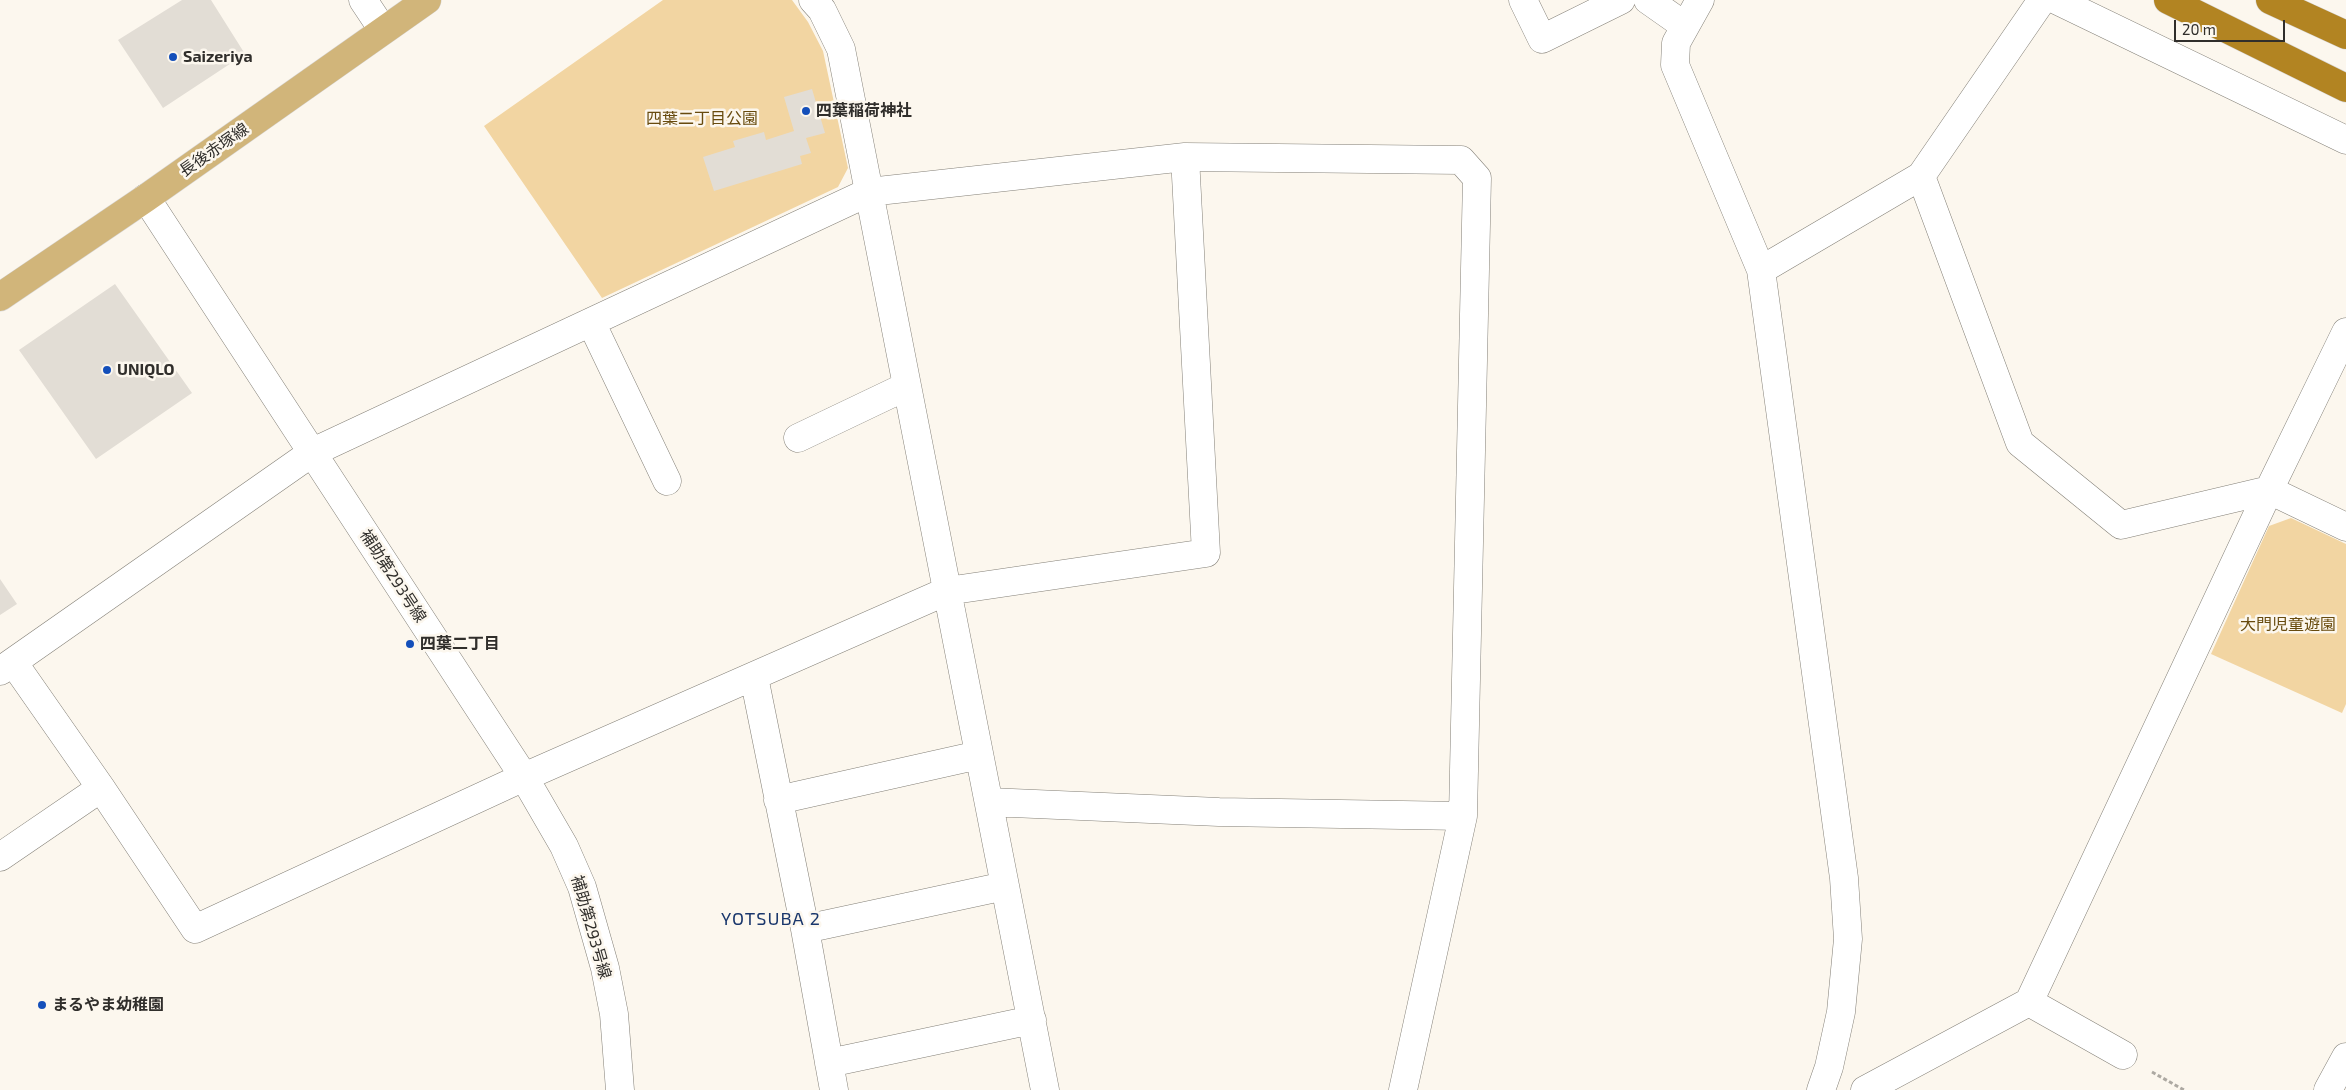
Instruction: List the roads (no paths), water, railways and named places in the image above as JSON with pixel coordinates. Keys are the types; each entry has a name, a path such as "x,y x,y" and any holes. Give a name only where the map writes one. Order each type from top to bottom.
{"highway":[{"path":"2168,0 2346,88"},
{"path":"2270,0 2346,35"}],"main road":[{"name":"長後赤塚線","path":"0,297 146,198 427,0"}],"street":[{"path":"363,0 383,30"},
{"path":"1523,0 1542,39 1621,0"},
{"path":"1648,0 1686,26"},
{"path":"1700,0 1676,43 1675,65 1761,270 1844,878 1848,939 1841,1012 1829,1067 1821,1090"},
{"path":"1761,270 1921,176 2042,0"},
{"path":"2056,0 2346,140"},
{"path":"826,4 841,49 870,192 1045,1090"},
{"path":"1184,157 1206,553 947,591 524,777 194,930 101,788 7,666 313,452 870,192 1184,157 1461,160 1477,178 1463,816 1403,1090"},
{"path":"1921,176 2020,443 2121,524 2269,490 2346,527"},
{"name":"補助第293号線","path":"146,198 524,777 564,846 582,887 595,928 614,1014 620,1090"},
{"path":"591,322 667,481"},
{"path":"1865,1090 2029,1002 2269,490 2346,332"},
{"path":"798,438 908,386"},
{"path":"754,677 805,929 834,1090"},
{"path":"778,800 979,755"},
{"path":"0,857 101,788"},
{"path":"989,802 1219,812 1463,816"},
{"path":"805,929 1005,886"},
{"path":"2029,1002 2123,1055"},
{"path":"829,1063 1032,1020"},
{"path":"2328,1090 2346,1057"}],"place":[{"name":"Saizeriya","path":"173,57"},
{"name":"四葉稲荷神社","path":"806,111"},
{"name":"UNIQLO","path":"107,370"},
{"name":"四葉二丁目","path":"410,644"},
{"name":"まるやま幼稚園","path":"42,1005"}],"district":[{"name":"YOTSUBA 2","path":"771,919"}],"park label":[{"name":"四葉二丁目公園","path":"702,119"},
{"name":"大門児童遊園","path":"2288,625"}]}
